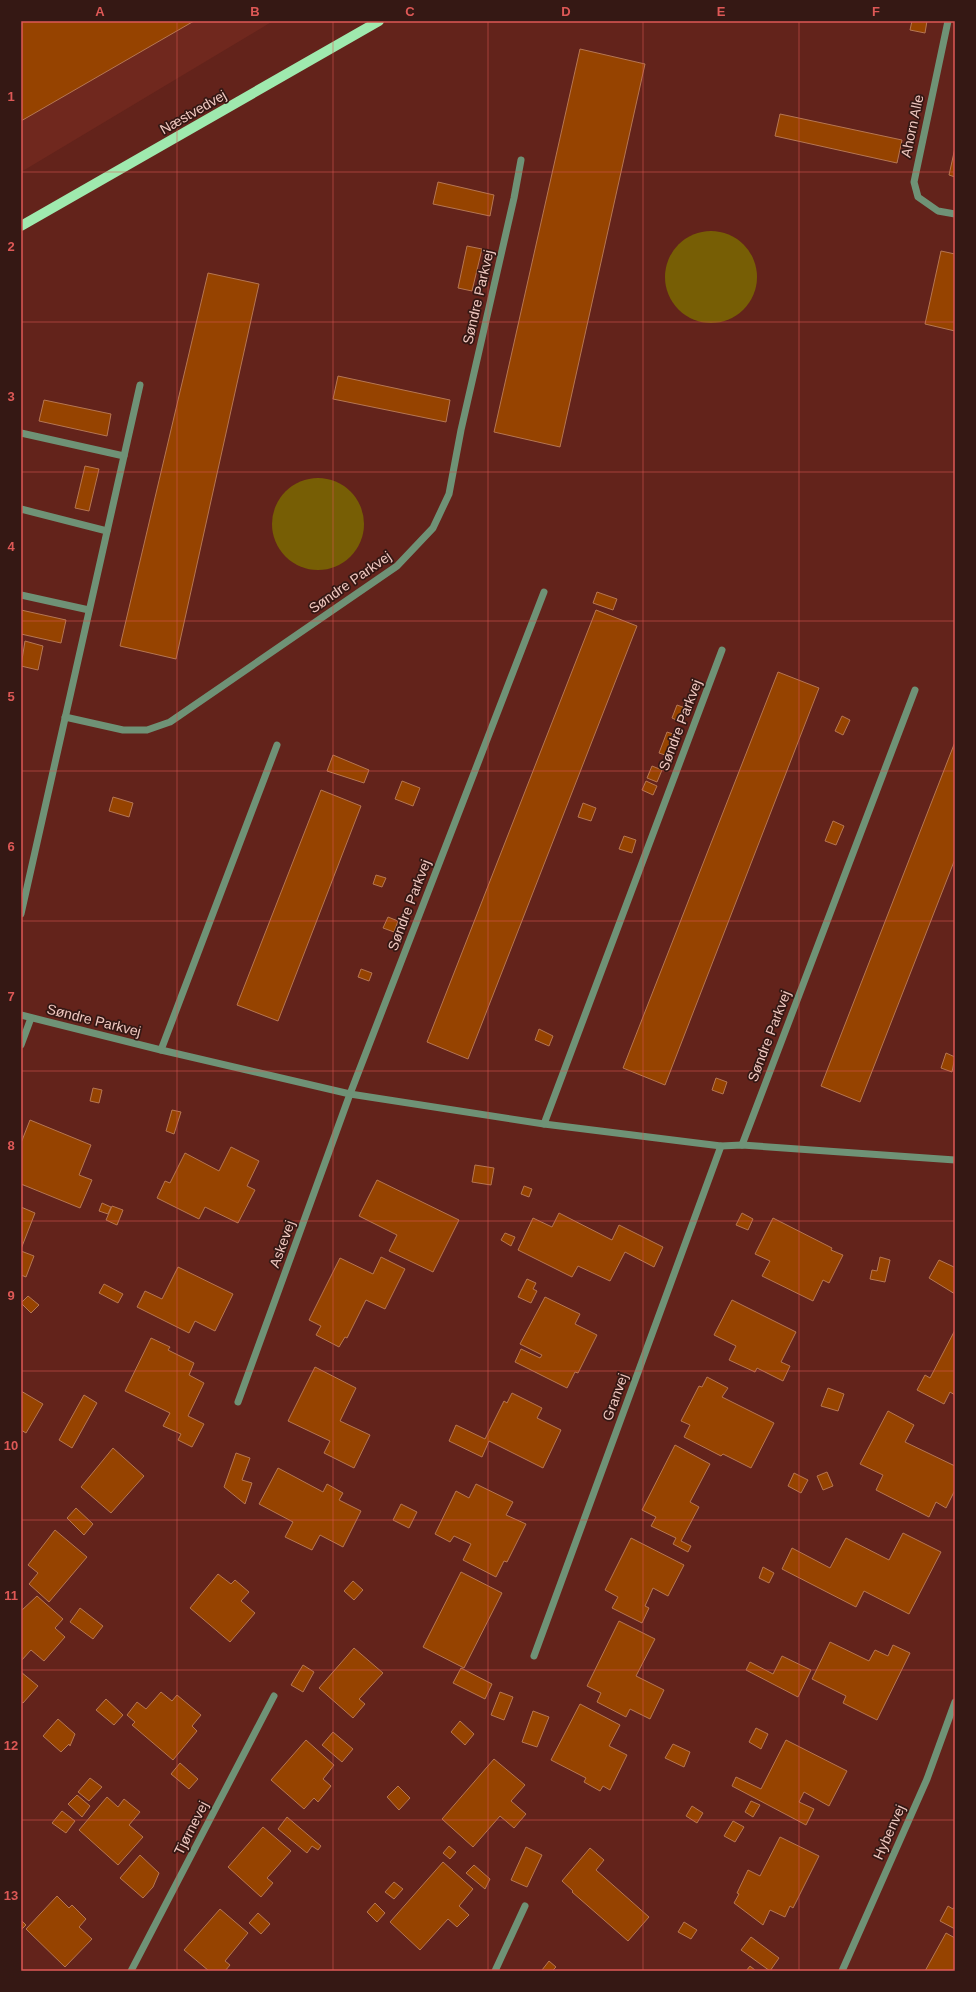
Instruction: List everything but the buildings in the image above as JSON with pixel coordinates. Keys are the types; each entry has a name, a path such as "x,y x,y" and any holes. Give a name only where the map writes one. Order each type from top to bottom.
{"main road":[{"name":"Næstvedvej","path":"21,226 379,21"}],"street":[{"name":"Ahorn Alle","path":"948,21 914,182 918,197 938,211 955,214"},
{"name":"Søndre Parkvej","path":"65,717 123,730 147,730 170,722 397,566 433,528 449,494 521,160"},
{"path":"21,914 88,610 140,385"},
{"path":"21,433 124,456"},
{"path":"21,509 107,531"},
{"name":"Søndre Parkvej","path":"350,1094 544,592"},
{"path":"21,595 88,610"},
{"name":"Søndre Parkvej","path":"544,1124 722,650"},
{"name":"Søndre Parkvej","path":"742,1145 914,690"},
{"path":"161,1050 277,745"},
{"name":"Søndre Parkvej","path":"21,1015 161,1050 350,1094 544,1124 722,1146 742,1145 955,1160"},
{"path":"21,1045 31,1018"},
{"name":"Askevej","path":"238,1402 350,1094"},
{"name":"Granvej","path":"534,1656 722,1146"},
{"name":"Tjørnevej","path":"131,1971 274,1696"},
{"name":"Hybenvej","path":"842,1971 926,1779 955,1702"},
{"path":"495,1971 525,1906"}],"shaded area":[{"path":"21,21 273,21 21,172"},
{"path":"711,231 729,234 744,244 754,259 757,277 754,295 744,310 729,320 711,323 693,320 678,310 668,295 665,277 668,259 678,244 693,234"},
{"path":"318,478 336,481 351,491 361,506 364,524 361,542 351,557 336,567 318,570 300,567 285,557 275,542 272,524 275,506 285,491 300,481"}]}
